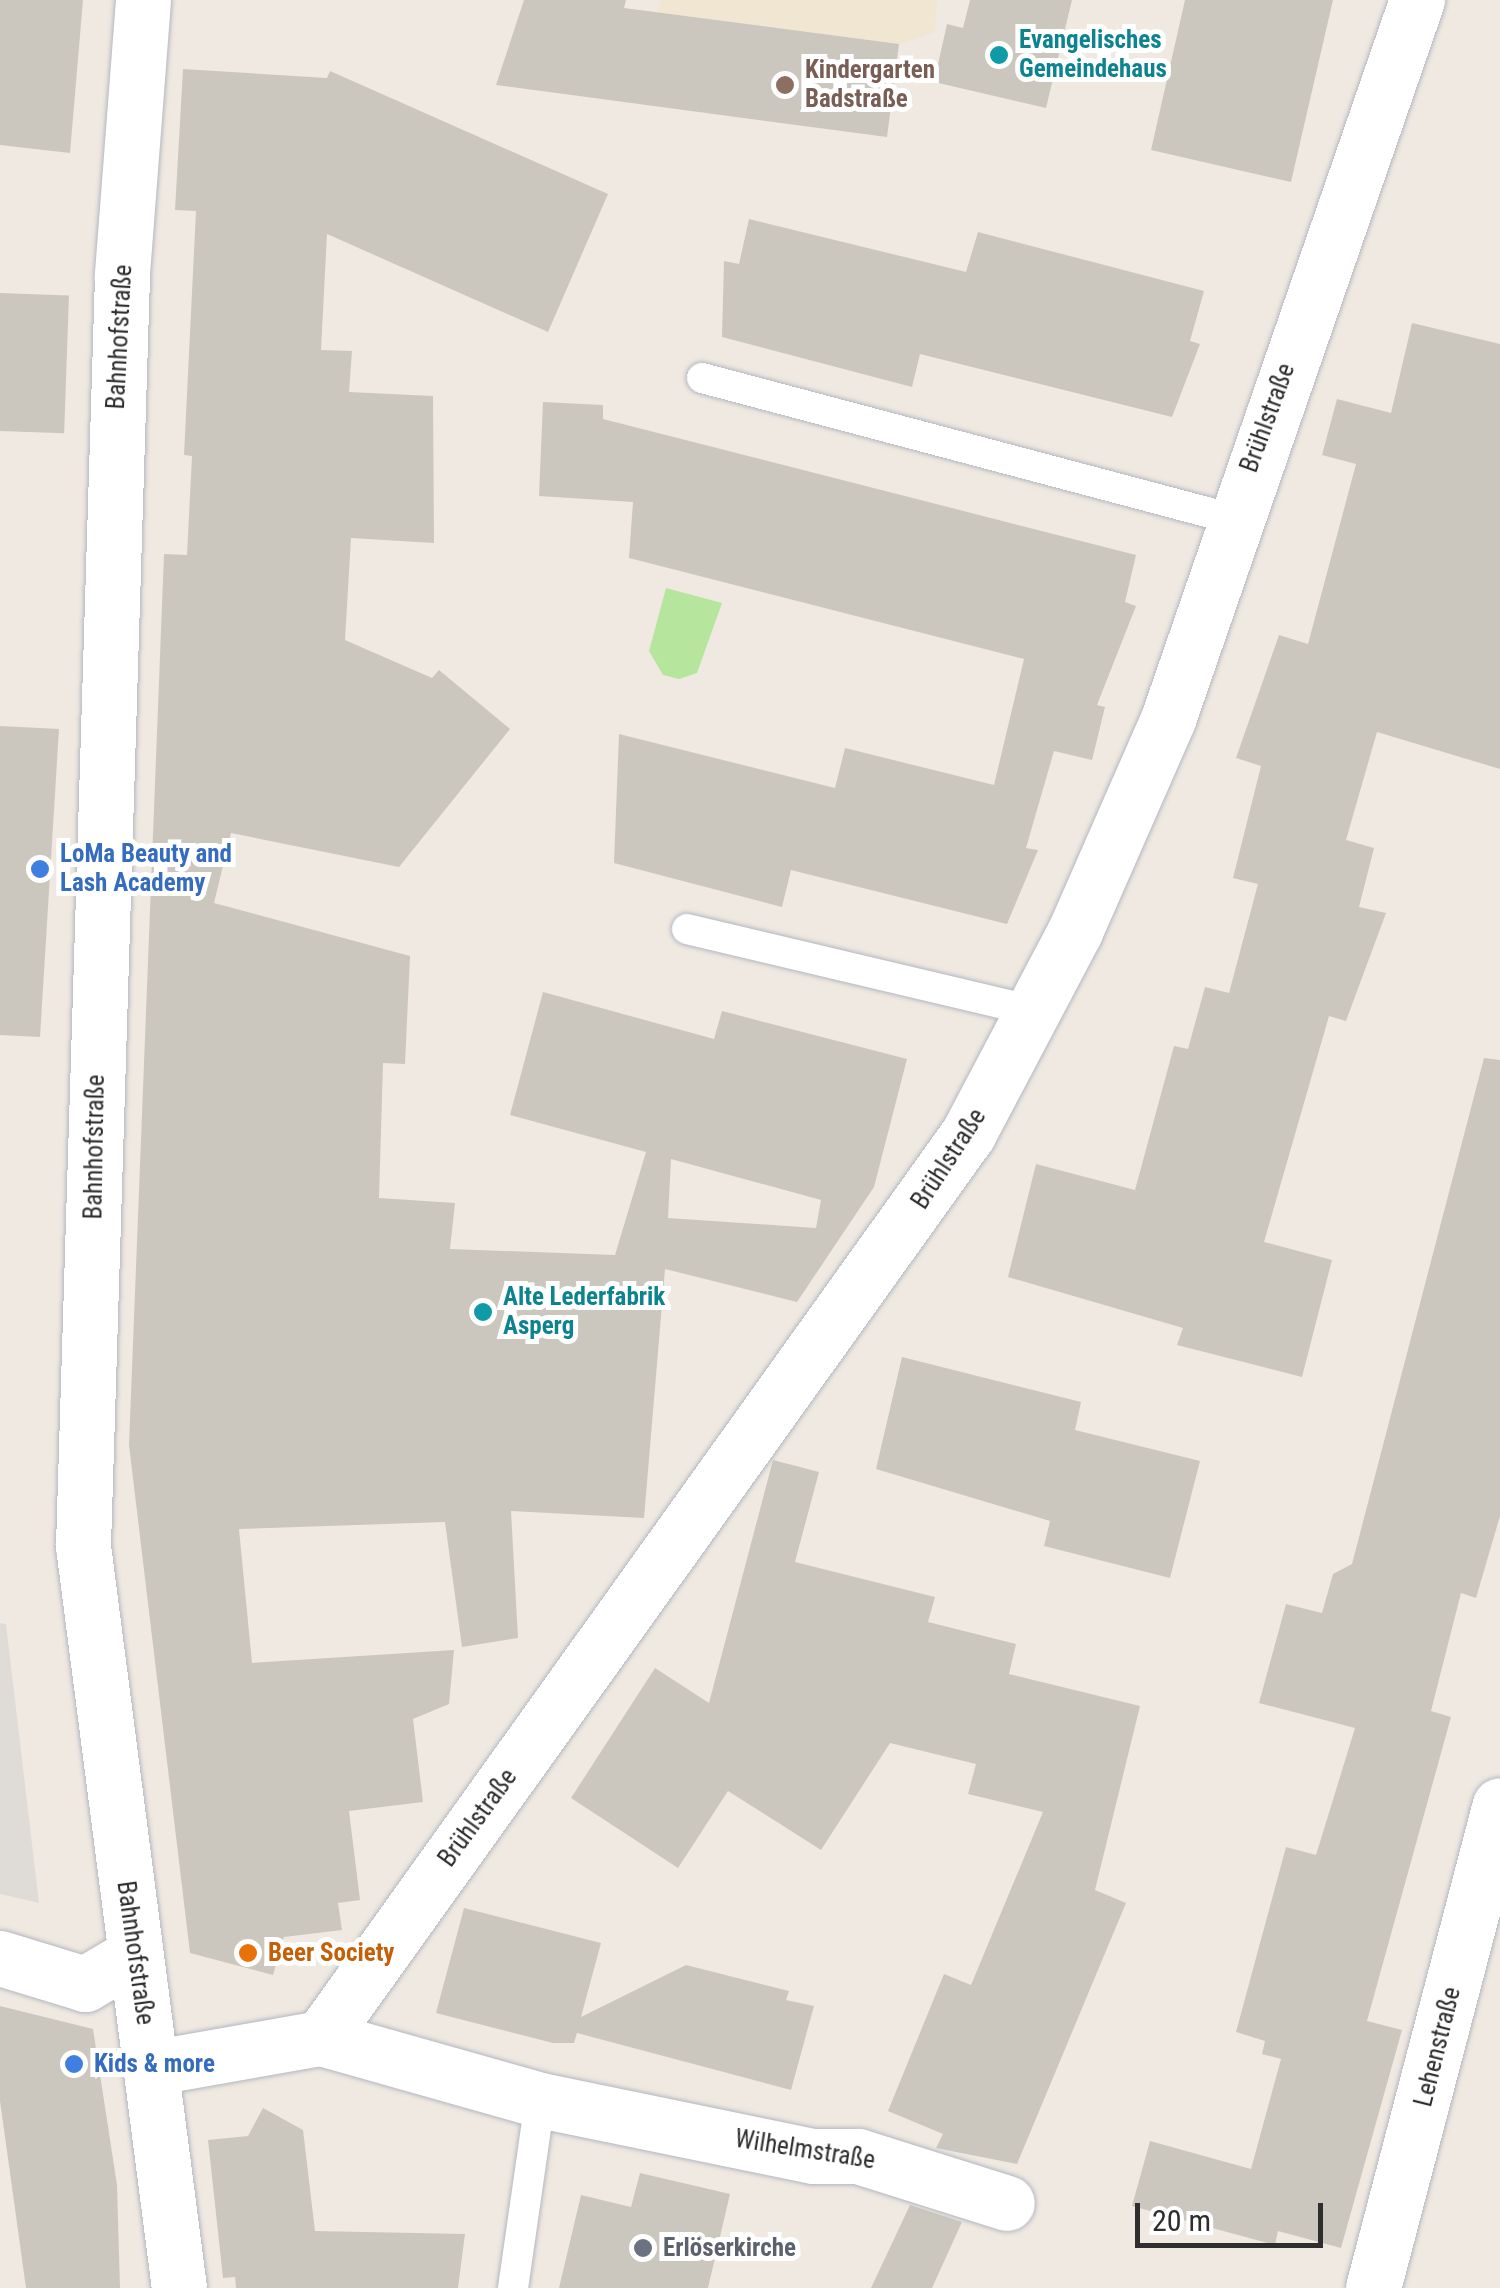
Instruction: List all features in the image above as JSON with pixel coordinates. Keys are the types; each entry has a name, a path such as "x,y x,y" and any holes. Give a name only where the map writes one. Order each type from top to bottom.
{"street":[{"name":"Bahnhofstraße","path":"143,0 122,276 82,1546 179,2288"},
{"name":"Brühlstraße","path":"321,2038 891,1246 968,1134 1035,1010 1168,719 1232,518 1416,0"},
{"name":"Lehenstraße","path":"1373,2288 1500,1806"},
{"path":"0,1958 85,1984 134,1955"},
{"path":"150,2068 321,2038"},
{"name":"Wilhelmstraße","path":"321,2038 540,2100 812,2156 858,2156 1006,2204"}],"lane":[{"path":"702,378 1232,518"},
{"path":"687,929 1035,1010"},
{"path":"513,2288 540,2100"}],"shaded area":[{"path":"661,0 937,0 935,32 899,44 685,16 645,59"},
{"path":"0,1623 6,1624 39,1903 0,1894"}],"green space":[{"path":"666,588 722,603 697,673 679,679 663,675 649,651"}],"building":[{"path":"0,0 83,0 70,153 0,145"},
{"path":"524,0 626,0 624,8 899,44 887,137 496,85"},
{"name":"Evangelisches Gemeindehaus","path":"970,0 1072,0 1046,108 934,82 947,24 963,28"},
{"path":"1185,0 1333,0 1291,182 1151,150"},
{"path":"183,69 327,78 330,71 608,194 548,332 327,234 321,350 352,351 349,392 433,396 434,543 351,538 345,640 432,678 439,670 510,729 399,867 231,833 214,903 410,956 405,1064 383,1063 379,1198 455,1203 450,1249 615,1255 646,1152 510,1115 543,992 714,1039 722,1011 907,1059 874,1187 797,1302 665,1269 644,1518 511,1511 518,1638 462,1647 445,1522 239,1529 252,1663 454,1650 449,1704 413,1719 423,1802 349,1811 360,1900 338,1903 342,1930 284,1937 273,1975 190,1953 129,1445 164,554 187,555 192,456 184,455 196,211 175,210","holes":["671,1159 821,1200 816,1228 668,1218"]},
{"path":"749,219 966,272 978,232 1204,291 1190,341 1200,344 1172,417 920,354 912,387 722,337 724,261 739,264"},
{"path":"0,293 69,295 64,433 0,431"},
{"path":"1412,323 1500,344 1500,769 1377,732 1346,840 1374,848 1359,907 1386,913 1346,1021 1329,1016 1264,1242 1332,1260 1302,1377 1177,1345 1183,1328 1008,1277 1036,1164 1135,1190 1174,1046 1188,1049 1205,987 1229,993 1258,884 1233,878 1261,766 1236,758 1279,635 1308,644 1356,464 1322,455 1337,399 1391,413"},
{"path":"543,402 603,405 603,419 1136,555 1125,602 1136,606 1097,705 1105,707 1092,760 1054,751 1026,848 1038,850 1007,924 791,870 782,907 614,863 619,734 835,788 845,748 994,785 1024,659 629,558 633,502 539,496"},
{"path":"0,726 59,729 40,1037 0,1035"},
{"path":"1484,1058 1500,1060 1500,1516 1476,1598 1461,1593 1431,1711 1451,1717 1367,2021 1402,2030 1341,2248 1278,2231 1275,2245 1132,2206 1150,2141 1251,2169 1281,2059 1262,2054 1265,2041 1236,2032 1286,1847 1316,1855 1355,1728 1259,1703 1286,1604 1322,1613 1333,1574 1352,1564"},
{"path":"902,1357 1081,1402 1075,1430 1200,1461 1170,1578 1044,1546 1050,1521 876,1469"},
{"path":"773,1460 819,1472 795,1562 935,1597 928,1622 1016,1644 1009,1674 1140,1706 1095,1890 1126,1903 1017,2164 936,2148 943,2134 888,2111 944,1974 971,1985 1043,1812 968,1794 976,1764 890,1743 821,1850 728,1791 678,1868 571,1798 655,1668 709,1703"},
{"path":"464,1908 601,1943 581,2017 686,1965 789,1991 786,2000 814,2006 791,2090 577,2033 574,2043 553,2043 436,2013"},
{"path":"0,2006 93,2029 117,2185 120,2288 26,2288 0,2101"},
{"path":"263,2108 303,2130 315,2231 465,2234 458,2288 236,2288 235,2277 223,2278 208,2140 248,2136"},
{"name":"Erlöserkirche","path":"640,2173 730,2194 708,2288 559,2288 581,2195 631,2207"},
{"path":"910,2205 962,2222 932,2288 871,2288"}],"place":[{"name":"Evangelisches Gemeindehaus","path":"999,55"},
{"name":"Kindergarten Badstraße","path":"785,85"},
{"name":"LoMa Beauty and Lash Academy","path":"40,869"},
{"name":"Alte Lederfabrik Asperg","path":"483,1312"},
{"name":"Beer Society","path":"248,1953"},
{"name":"Kids & more","path":"74,2064"},
{"name":"Erlöserkirche","path":"643,2248"}]}
